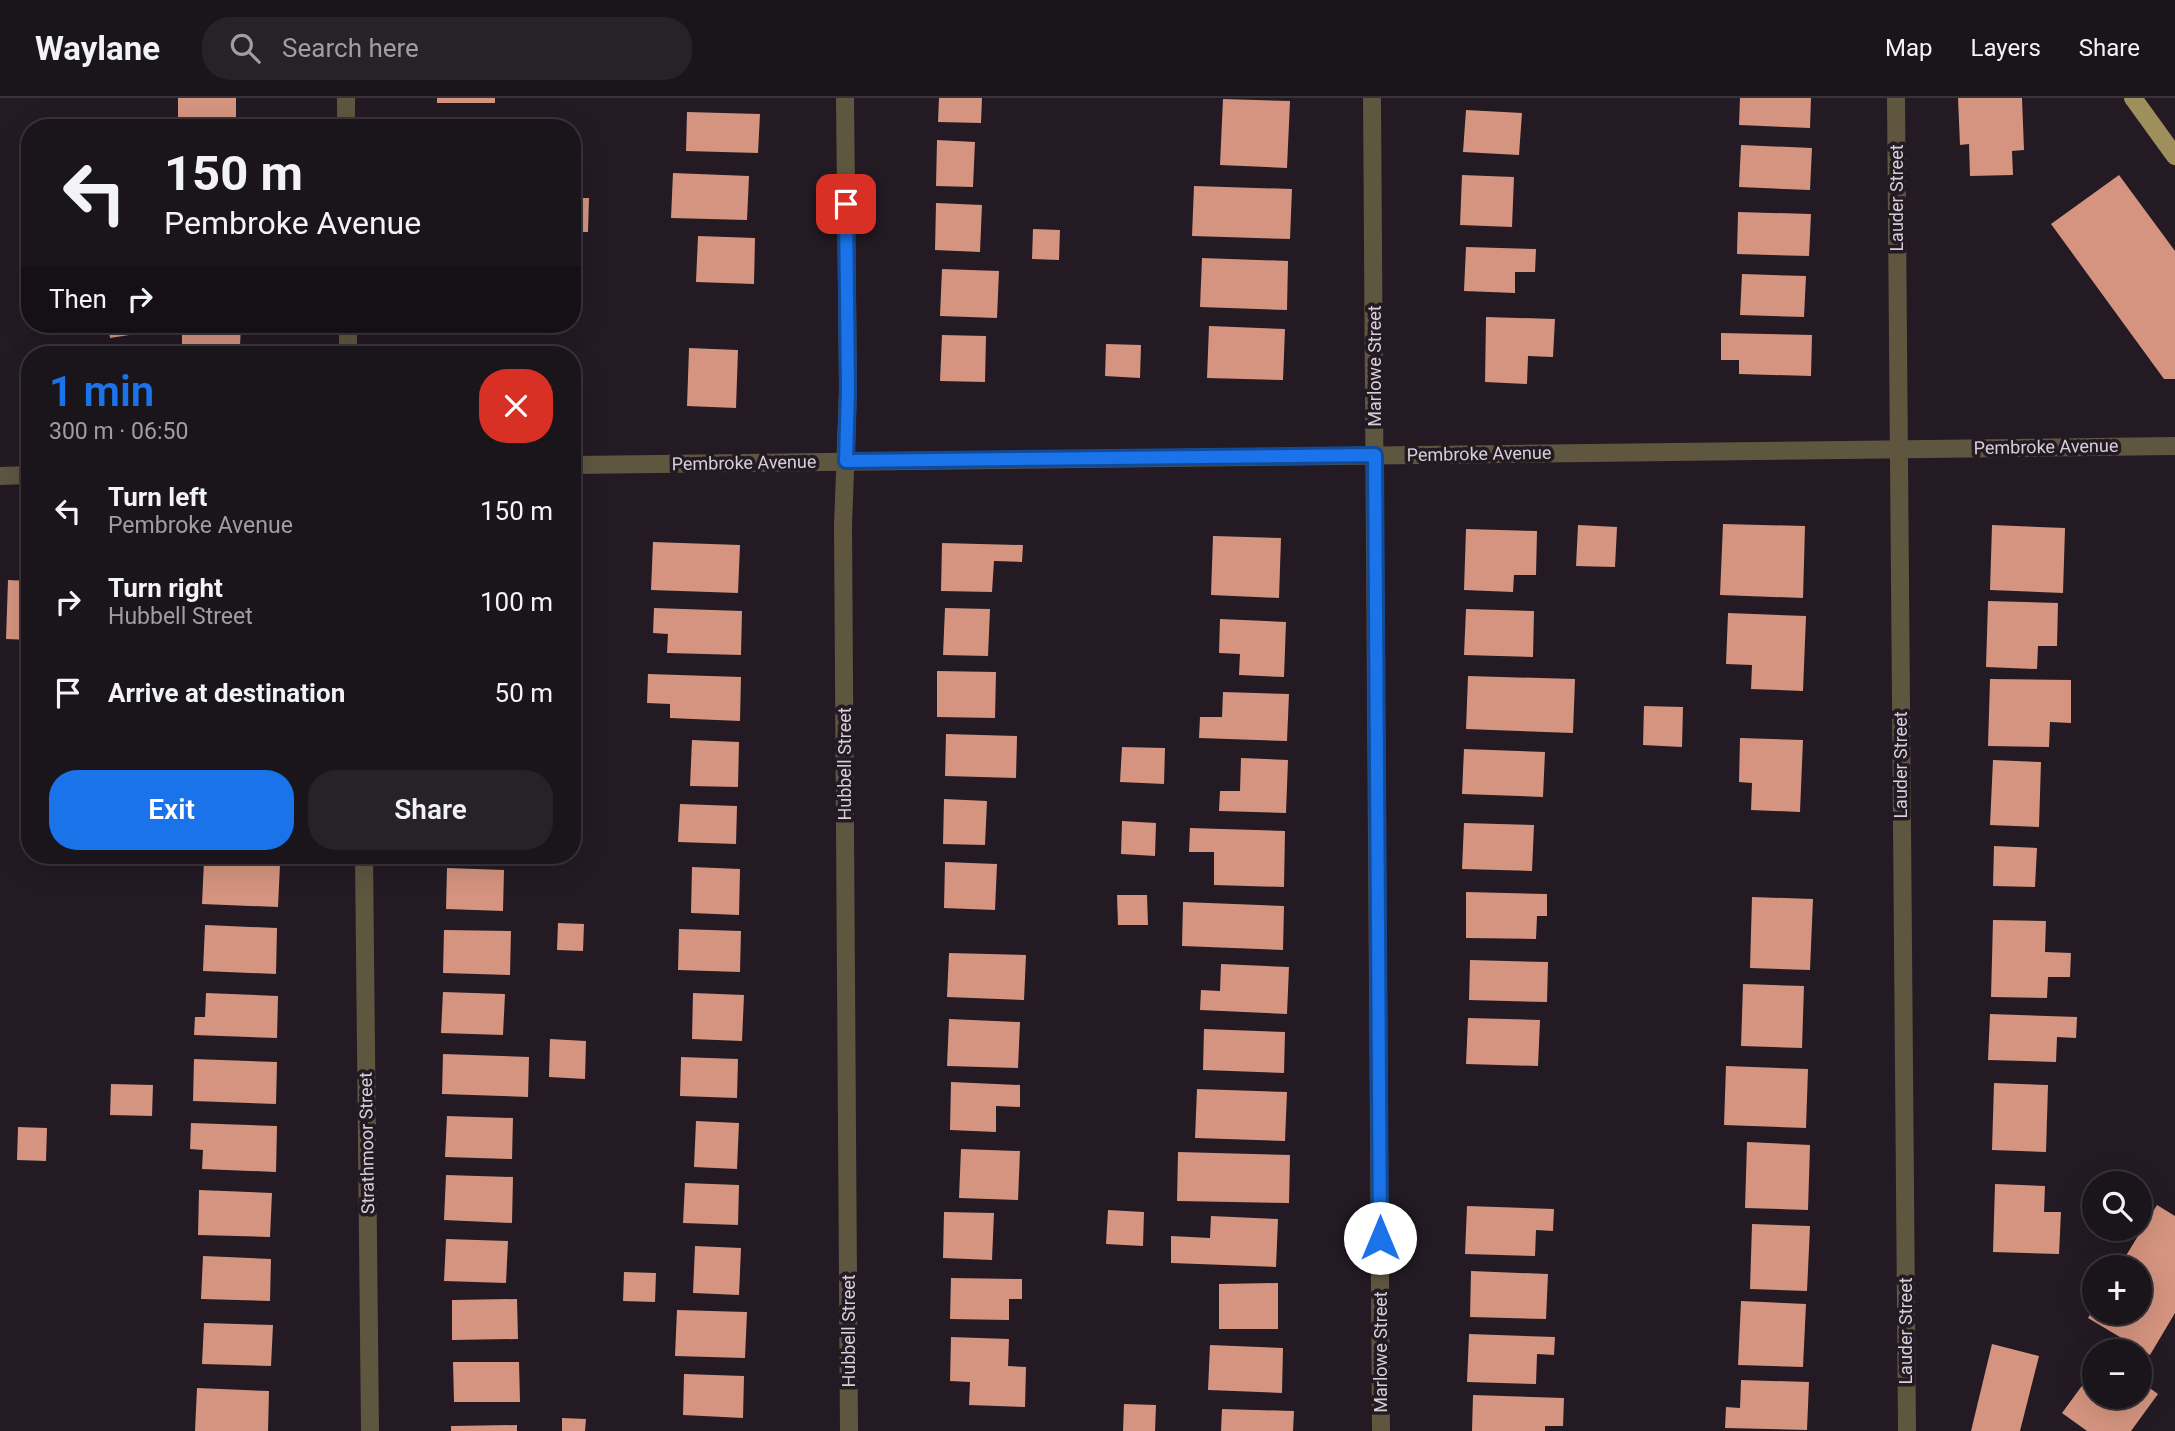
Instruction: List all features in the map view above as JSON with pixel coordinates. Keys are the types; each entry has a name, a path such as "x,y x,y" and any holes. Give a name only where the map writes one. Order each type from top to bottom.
{"main road":[{"path":"2133,98 2175,156"}],"street":[{"path":"346,98 346,119"},
{"name":"Hubbell Street","path":"845,98 848,390 844,540 849,1431"},
{"name":"Marlowe Street","path":"1372,98 1381,1431"},
{"name":"Lauder Street","path":"1896,98 1907,1431"},
{"name":"Pembroke Avenue","path":"581,465 2175,446"},
{"path":"0,476 21,475"},
{"name":"Strathmoor Street","path":"364,864 370,1431"}],"building":[{"path":"178,98 236,98 236,119 178,118"},
{"path":"437,98 495,98 495,103 437,103"},
{"path":"939,98 982,98 981,123 938,122"},
{"path":"1740,98 1811,98 1810,128 1739,125"},
{"path":"1958,98 2022,98 2024,150 2012,151 2013,175 1970,176 1969,144 1960,145"},
{"path":"1223,99 1290,101 1287,168 1220,165"},
{"path":"1466,110 1522,113 1519,155 1463,152"},
{"path":"687,112 760,114 758,153 686,151"},
{"path":"937,140 975,142 973,187 936,186"},
{"path":"1741,145 1812,148 1810,190 1739,187"},
{"path":"673,173 749,176 747,220 671,218"},
{"path":"1462,175 1514,177 1512,227 1460,225"},
{"path":"2119,175 2175,251 2175,379 2164,379 2051,224"},
{"path":"1194,186 1292,189 1290,239 1192,236"},
{"path":"581,198 589,198 588,232 581,232"},
{"path":"936,203 982,205 980,252 935,250"},
{"path":"1738,212 1811,214 1809,256 1737,254"},
{"path":"1033,229 1060,230 1059,260 1032,259"},
{"path":"698,236 755,238 754,284 696,282"},
{"path":"1466,247 1536,249 1535,272 1515,272 1515,293 1464,291"},
{"path":"1202,258 1288,261 1287,310 1200,307"},
{"path":"942,269 999,271 997,318 940,316"},
{"path":"1742,274 1806,276 1804,317 1740,315"},
{"path":"1486,317 1555,319 1553,357 1528,356 1527,384 1485,382"},
{"path":"1209,326 1285,329 1283,380 1207,378"},
{"path":"109,333 136,334 110,338"},
{"path":"182,333 241,333 240,346 182,345"},
{"path":"441,333 499,333 499,334"},
{"path":"1721,333 1812,335 1811,376 1739,374 1739,360 1721,360"},
{"path":"942,335 986,336 985,382 940,381"},
{"path":"1106,344 1141,345 1140,378 1105,376"},
{"path":"689,348 738,350 736,408 687,406"},
{"path":"1723,524 1805,526 1803,598 1720,595"},
{"path":"1578,525 1617,527 1615,567 1576,566"},
{"path":"1992,525 2065,528 2063,593 1990,590"},
{"path":"1466,529 1537,531 1536,575 1514,575 1513,592 1464,590"},
{"path":"1213,536 1281,538 1279,598 1211,595"},
{"path":"653,542 740,545 738,593 651,590"},
{"path":"942,543 1023,545 1022,562 994,561 992,592 941,591"},
{"path":"8,580 21,581 21,640 6,639"},
{"path":"1988,601 2058,603 2057,646 2038,646 2037,669 1986,667"},
{"path":"654,608 742,611 741,655 667,653 668,634 653,633"},
{"path":"945,608 990,609 988,656 943,655"},
{"path":"1466,609 1534,611 1533,657 1464,655"},
{"path":"1728,613 1806,616 1803,691 1751,689 1752,665 1726,664"},
{"path":"1220,619 1286,622 1284,677 1239,675 1240,654 1219,653"},
{"path":"937,671 996,672 995,718 937,717"},
{"path":"648,674 741,677 740,721 670,718 670,704 647,703"},
{"path":"1468,676 1575,679 1573,733 1466,729"},
{"path":"1990,679 2071,680 2071,723 2050,722 2049,747 1988,746"},
{"path":"1223,692 1289,694 1287,741 1199,738 1200,717 1222,717"},
{"path":"1644,706 1683,707 1682,747 1643,745"},
{"path":"946,734 1017,736 1016,778 945,776"},
{"path":"1740,738 1803,740 1800,812 1751,810 1752,783 1739,782"},
{"path":"692,740 739,742 738,787 690,786"},
{"path":"1122,747 1165,748 1164,784 1120,782"},
{"path":"1464,749 1545,752 1543,797 1462,794"},
{"path":"1241,758 1288,760 1286,813 1219,811 1220,791 1240,791"},
{"path":"1993,760 2041,762 2039,827 1990,825"},
{"path":"944,799 987,801 985,845 943,844"},
{"path":"680,804 737,806 736,844 678,842"},
{"path":"1122,821 1156,823 1155,856 1121,854"},
{"path":"1464,823 1534,825 1532,871 1462,869"},
{"path":"1190,828 1285,831 1284,887 1214,885 1214,852 1189,852"},
{"path":"1994,846 2037,848 2035,887 1993,886"},
{"path":"945,862 997,864 995,910 944,908"},
{"path":"204,864 280,864 278,907 202,904"},
{"path":"692,867 740,869 739,915 691,913"},
{"path":"447,868 504,870 503,911 446,909"},
{"path":"1466,892 1547,894 1547,916 1537,916 1536,939 1466,938"},
{"path":"1117,895 1147,895 1148,925 1118,925"},
{"path":"1752,897 1813,899 1810,970 1750,968"},
{"path":"1183,902 1284,906 1283,950 1182,946"},
{"path":"1993,920 2046,921 2045,952 2071,953 2070,977 2048,977 2047,998 1991,997"},
{"path":"558,923 584,924 583,951 557,950"},
{"path":"205,925 277,928 276,974 203,971"},
{"path":"679,929 741,931 740,972 678,970"},
{"path":"444,930 511,931 510,975 443,973"},
{"path":"949,953 1026,955 1024,1000 947,997"},
{"path":"1470,960 1548,962 1547,1002 1469,1000"},
{"path":"1221,964 1289,967 1287,1014 1200,1010 1201,990 1220,991"},
{"path":"1743,984 1804,986 1802,1048 1741,1046"},
{"path":"443,992 505,994 503,1035 441,1033"},
{"path":"206,993 278,996 277,1038 194,1035 195,1017 205,1017"},
{"path":"693,993 744,995 742,1041 692,1039"},
{"path":"1990,1014 2077,1017 2076,1038 2057,1037 2056,1062 1988,1060"},
{"path":"1468,1018 1540,1020 1538,1066 1466,1064"},
{"path":"949,1019 1020,1022 1018,1068 947,1066"},
{"path":"1204,1029 1285,1032 1284,1073 1203,1070"},
{"path":"550,1039 586,1041 585,1079 549,1077"},
{"path":"443,1054 529,1057 528,1097 442,1094"},
{"path":"681,1057 738,1059 737,1098 680,1096"},
{"path":"194,1059 277,1062 276,1104 193,1101"},
{"path":"1726,1066 1808,1069 1806,1128 1724,1125"},
{"path":"951,1082 1020,1085 1020,1107 996,1106 996,1132 950,1130"},
{"path":"1994,1083 2048,1085 2046,1152 1992,1150"},
{"path":"111,1084 153,1085 152,1116 110,1115"},
{"path":"1197,1089 1287,1092 1285,1141 1195,1138"},
{"path":"447,1116 513,1118 512,1159 445,1157"},
{"path":"696,1121 739,1123 737,1169 694,1167"},
{"path":"191,1123 277,1126 276,1172 202,1169 203,1150 190,1149"},
{"path":"18,1127 47,1128 46,1161 17,1160"},
{"path":"1747,1142 1810,1145 1808,1210 1745,1208"},
{"path":"961,1149 1020,1151 1018,1200 959,1198"},
{"path":"1178,1152 1290,1155 1289,1203 1177,1201"},
{"path":"446,1175 513,1177 512,1223 444,1220"},
{"path":"685,1183 739,1185 738,1225 683,1223"},
{"path":"1995,1184 2045,1186 2044,1212 2061,1212 2059,1254 1993,1252"},
{"path":"199,1190 272,1193 270,1237 198,1235"},
{"path":"2157,1205 2175,1216 2175,1313 2152,1352 2152,1339 2123,1339 2100,1325 2152,1325 2152,1255 2126,1255 2135,1241 2152,1241 2152,1213"},
{"path":"1467,1206 1554,1209 1553,1231 1536,1230 1535,1256 1465,1254"},
{"path":"1108,1210 1144,1212 1143,1246 1106,1244"},
{"path":"944,1212 994,1213 992,1260 943,1258"},
{"path":"1211,1216 1278,1219 1276,1267 1171,1263 1171,1236 1210,1238"},
{"path":"1752,1224 1810,1226 1807,1291 1750,1289"},
{"path":"446,1239 508,1241 506,1283 444,1281"},
{"path":"695,1246 741,1248 739,1295 693,1293"},
{"path":"203,1256 271,1259 270,1301 201,1299"},
{"path":"1471,1271 1548,1274 1546,1319 1470,1317"},
{"path":"624,1272 656,1273 655,1302 623,1301"},
{"path":"951,1278 1022,1279 1022,1299 1009,1299 1009,1320 950,1319"},
{"path":"1278,1283 1278,1329 1219,1329 1219,1284"},
{"path":"517,1299 518,1339 452,1340 452,1300"},
{"path":"1741,1301 1806,1304 1803,1367 1738,1365"},
{"path":"677,1310 747,1312 745,1358 675,1356"},
{"path":"204,1323 273,1325 271,1366 202,1364"},
{"path":"1469,1334 1555,1337 1554,1355 1537,1354 1536,1384 1467,1382"},
{"path":"951,1337 1009,1339 1008,1366 1026,1367 1025,1407 969,1405 970,1382 950,1381"},
{"path":"1992,1344 2039,1356 2020,1431 1971,1431"},
{"path":"1210,1345 1283,1348 1282,1393 1208,1390"},
{"path":"453,1362 519,1362 520,1402 454,1402"},
{"path":"684,1374 744,1376 743,1418 683,1415"},
{"path":"1741,1380 1809,1382 1807,1430 1725,1428 1726,1407 1740,1408"},
{"path":"2082,1386 2082,1409 2147,1409 2131,1431 2087,1431 2062,1413"},
{"path":"197,1388 269,1391 268,1431 195,1431"},
{"path":"2152,1390 2158,1394 2152,1402"},
{"path":"1473,1395 1564,1398 1563,1426 1545,1426 1545,1431 1472,1431"},
{"path":"1124,1404 1156,1405 1155,1431 1123,1431"},
{"path":"1222,1409 1294,1411 1293,1431 1221,1431"},
{"path":"562,1418 586,1419 585,1431 562,1431"},
{"path":"517,1425 517,1431 451,1431 451,1426"}],"route":[{"path":"846,204 846,461 1375,455 1380,1238"}]}
